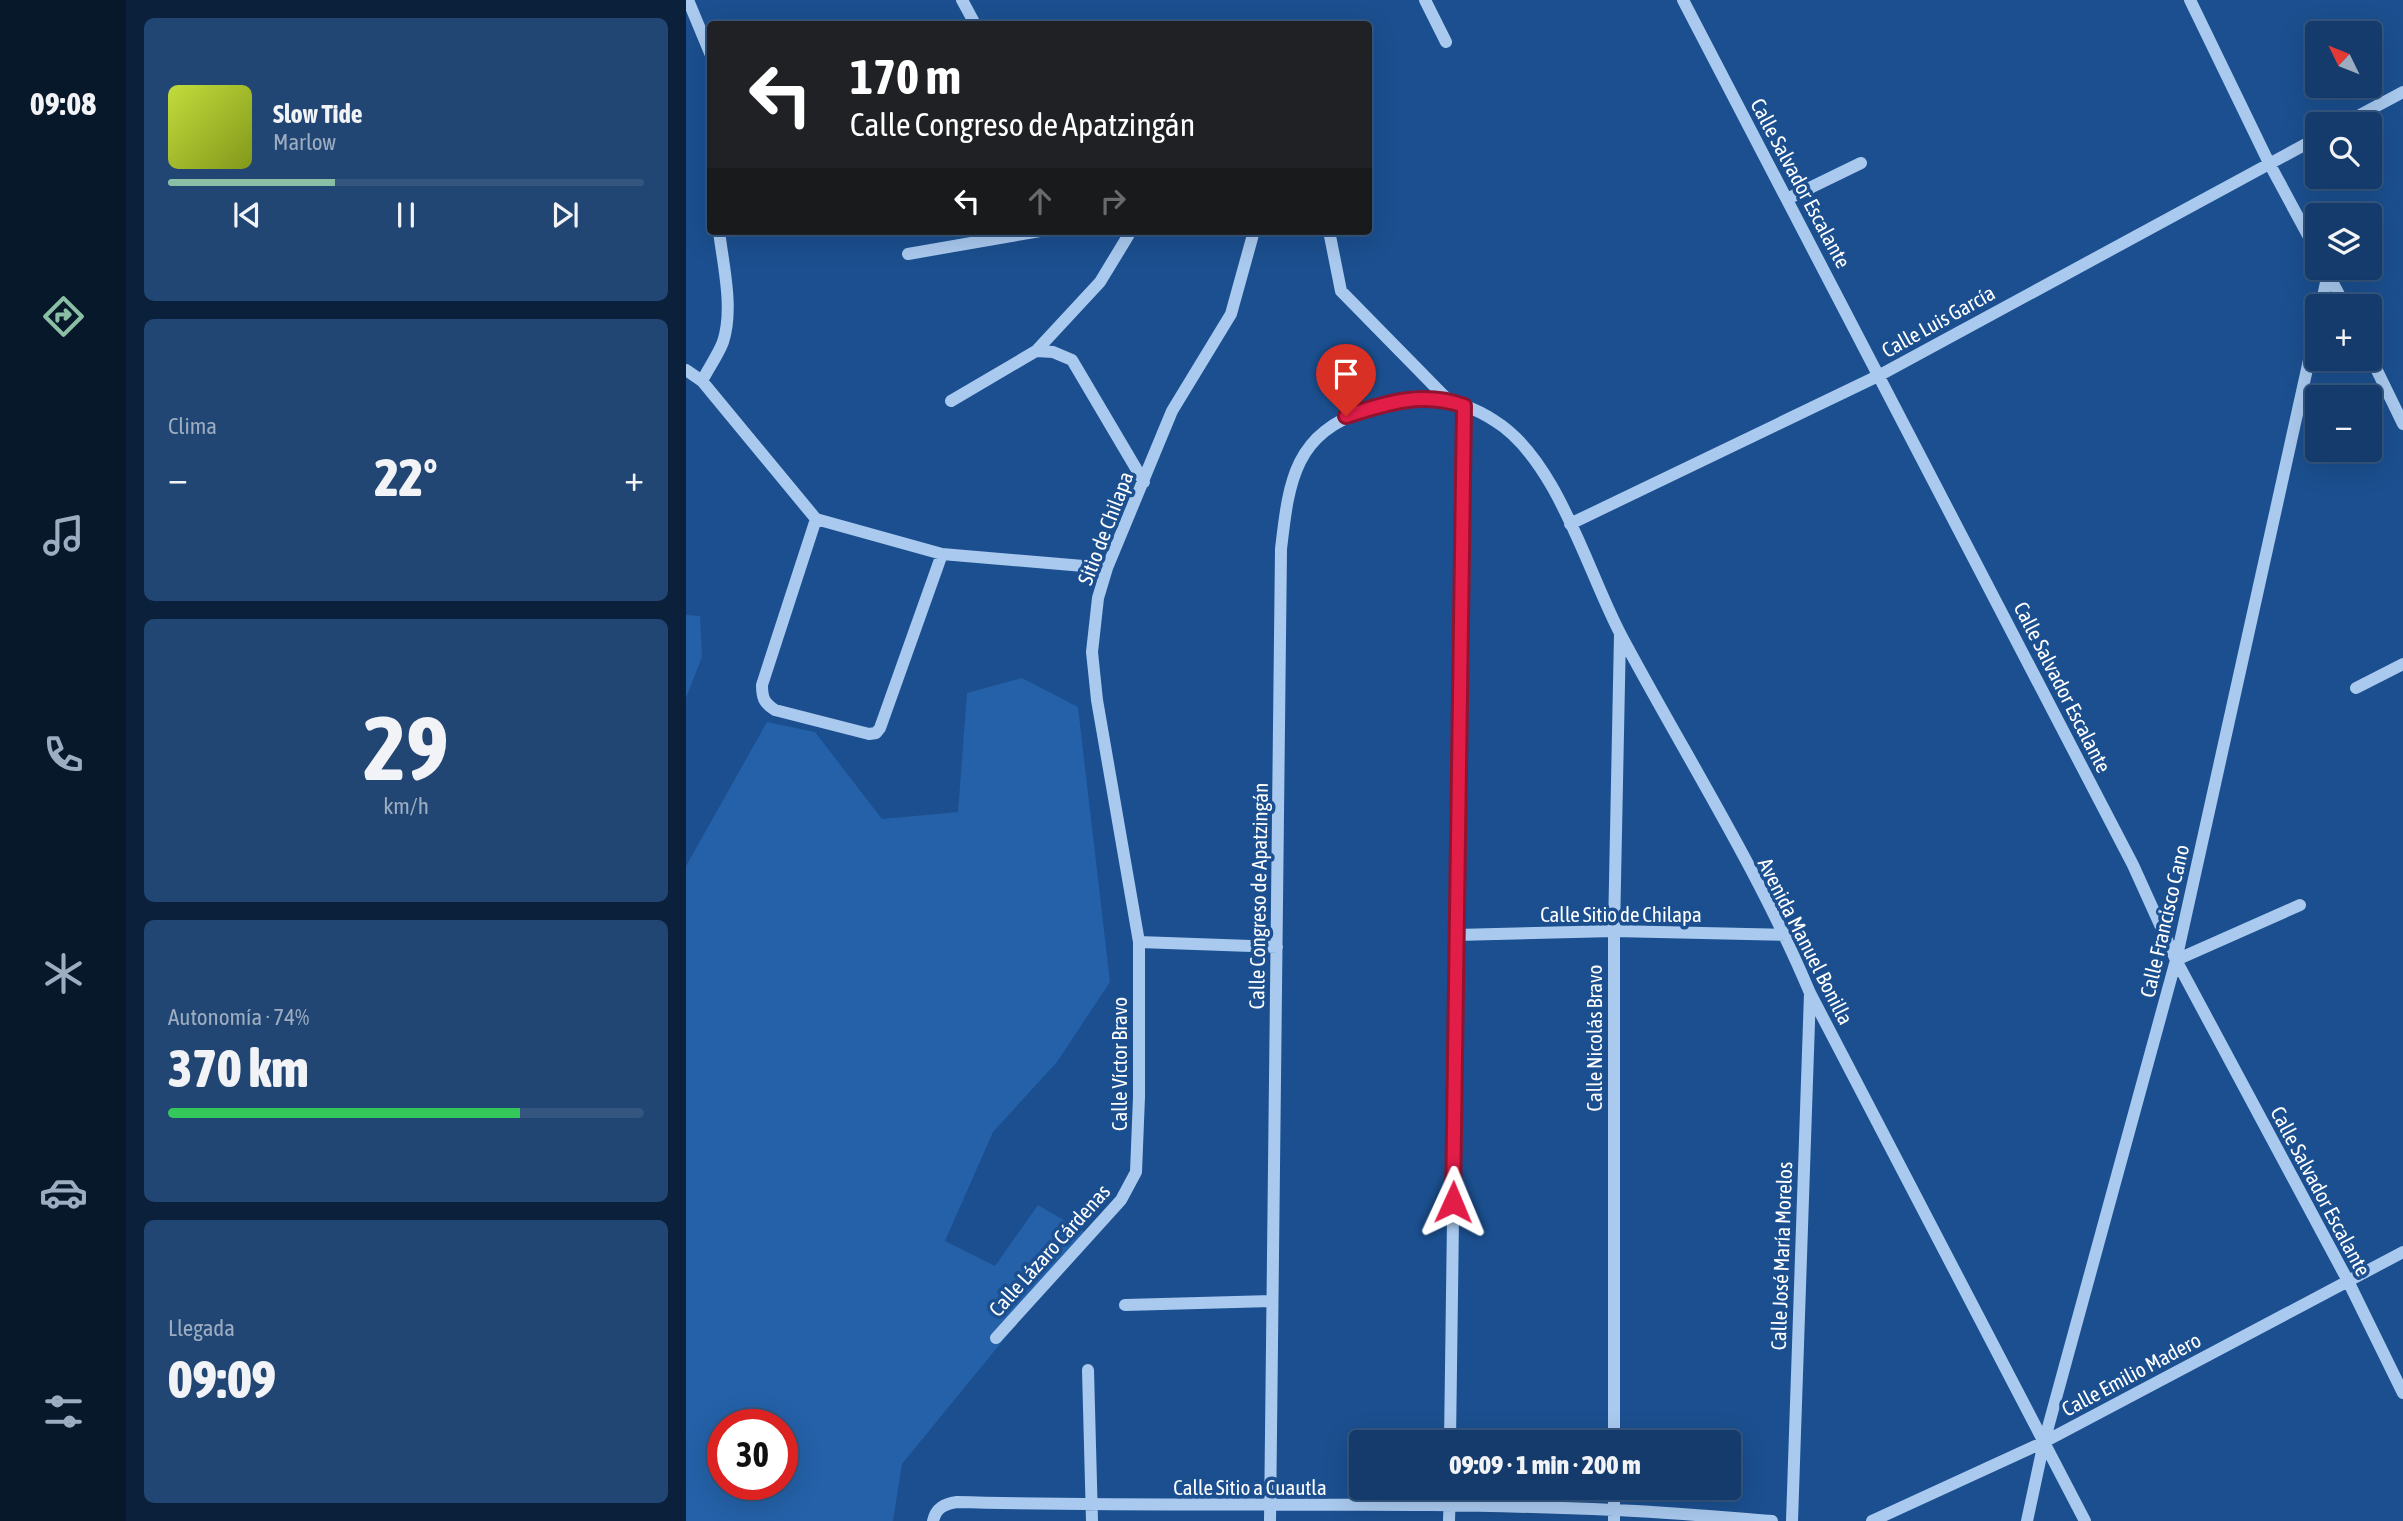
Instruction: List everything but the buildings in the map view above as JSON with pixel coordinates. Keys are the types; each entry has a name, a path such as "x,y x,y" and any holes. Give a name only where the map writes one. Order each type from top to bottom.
{"street":[{"path":"688,0 707,46"},
{"path":"962,0 973,21"},
{"path":"1425,0 1446,42"},
{"name":"Calle Salvador Escalante","path":"1683,0 2133,864 2176,960 2348,1281 2403,1393"},
{"path":"2190,0 2269,163 2305,230"},
{"path":"2366,112 2403,93"},
{"name":"Calle Luis García","path":"1570,524 1880,375 2305,144"},
{"path":"1787,199 1861,163"},
{"path":"702,381 723,341 726,321 719,235"},
{"path":"908,254 1017,235"},
{"path":"951,401 1036,351 1100,282 1129,235"},
{"name":"Sitio de Chilapa","path":"1139,942 1097,700 1092,652 1098,598 1107,568 1172,411 1231,314 1253,235"},
{"path":"1330,235 1341,291 1448,400"},
{"path":"1036,351 1053,352 1072,360 1144,482"},
{"path":"686,370 702,381 816,519 942,554 1107,568"},
{"name":"Calle Francisco Cano","path":"2027,1521 2044,1442 2176,960 2307,371"},
{"path":"2377,371 2403,424"},
{"name":"Calle Congreso de Apatzingán","path":"1270,1521 1280,549 1286,505 1295,467 1314,440 1346,416 1389,402 1420,398 1448,400 1464,406"},
{"path":"1450,1430 1464,406"},
{"name":"Avenida Manuel Bonilla","path":"1464,406 1495,421 1521,442 1546,478 1620,634 1786,935 1810,993 2085,1521"},
{"path":"816,519 762,685 762,696 766,705 775,710 869,734 876,733 942,554"},
{"name":"Calle Nicolás Bravo","path":"1614,1430 1614,931 1620,634"},
{"path":"2356,688 2403,664"},
{"path":"2176,960 2300,905"},
{"name":"Calle Sitio de Chilapa","path":"1456,936 1614,931 1786,935"},
{"path":"1139,942 1277,947"},
{"name":"Calle Víctor Bravo","path":"1130,1186 1136,1172 1137,1159 1139,942"},
{"name":"Calle José María Morelos","path":"1792,1521 1810,993"},
{"name":"Calle Lázaro Cárdenas","path":"996,1338 1116,1206 1130,1186"},
{"name":"Calle Emilio Madero","path":"1872,1521 2044,1442 2403,1252"},
{"path":"1125,1305 1272,1301"},
{"path":"1088,1370 1092,1521"},
{"path":"1449,1500 1449,1521"},
{"name":"Calle Sitio a Cuautla","path":"933,1521 939,1508 947,1503 957,1502 1093,1506 1449,1507 1772,1521"}],"shaded area":[{"path":"686,615 700,616 702,657 686,698"},
{"path":"1022,678 1078,707 1110,982 1057,1062 993,1132 945,1241 995,1266 1038,1205 1089,1235 902,1464 893,1521 686,1521 686,866 767,722 815,732 882,819 958,812 967,693"}],"route":[{"path":"1346,416 1389,402 1420,398 1448,400 1464,406 1453,1202"}]}
